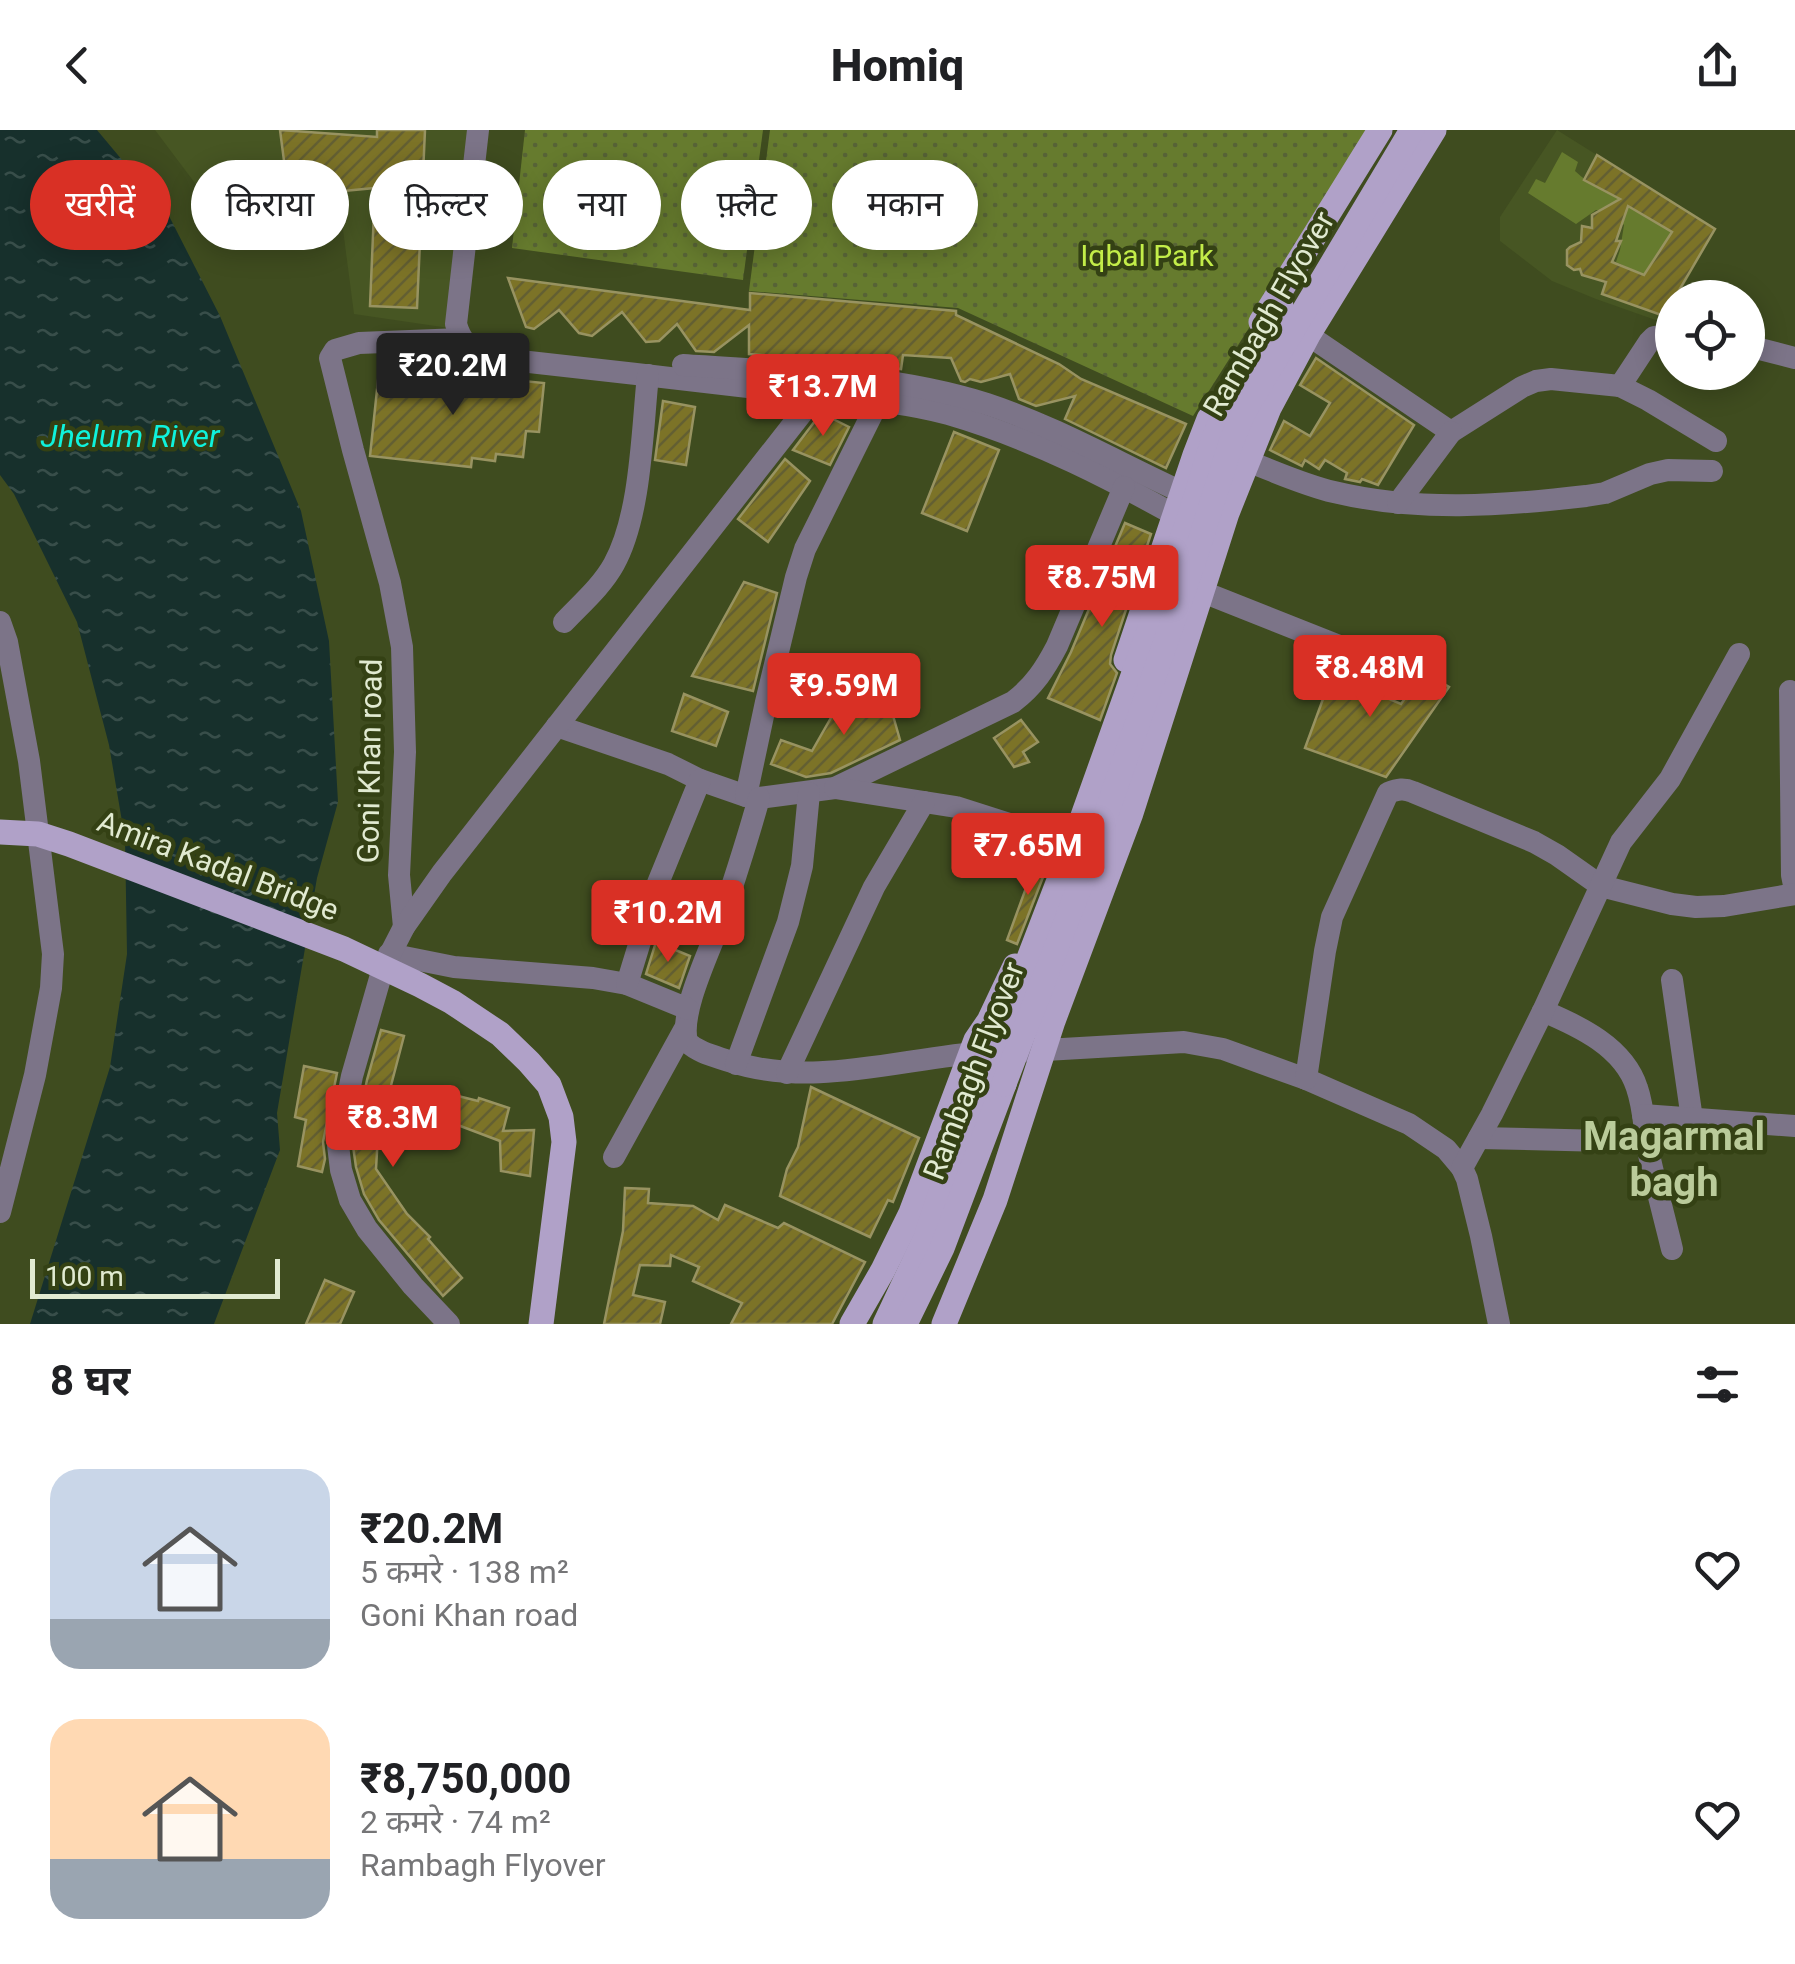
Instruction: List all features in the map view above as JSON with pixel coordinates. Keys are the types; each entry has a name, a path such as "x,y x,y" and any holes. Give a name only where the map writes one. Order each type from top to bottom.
{"main road":[{"path":"852,1324 910,1213 970,1054 1018,961 1195,456 1224,384 1380,130"},
{"name":"Rambagh Flyover","path":"884,1324 926,1237 955,1150 1047,917 1234,389 1388,130"},
{"name":"Rambagh Flyover","path":"905,1324 942,1248 1094,849 1243,413 1412,130"},
{"path":"944,1324 989,1216 1131,813 1227,513 1268,408 1308,335 1434,130"},
{"name":"Amira Kadal Bridge","path":"0,832 38,834 69,844 344,949 386,961 500,1034 549,1085 564,1142 541,1324"}],"street":[{"path":"478,130 456,324 461,340 474,349 494,358 879,400 944,413 993,428 1124,487 1179,504 1227,513"},
{"path":"492,130 470,318 475,335 488,343 656,364 870,378 934,390 1050,428 1179,504 1220,540"},
{"path":"1308,335 1451,432"},
{"path":"1620,386 1655,337"},
{"name":"Goni Khan road","path":"404,927 399,876 404,752 402,648 390,584 330,365 332,352 359,342 461,340"},
{"path":"1765,350 1795,358"},
{"path":"564,622 613,568 626,540 634,510 648,375"},
{"path":"1398,502 1451,432 1536,381 1570,380 1620,386 1716,441"},
{"path":"449,1324 367,1229 350,1200 341,1170 338,1145 352,1076 386,961 404,927 442,873 816,395"},
{"path":"614,1156 686,1019 725,909 753,797 766,702 796,577 805,549 879,400"},
{"path":"1248,461 1332,492 1456,507 1605,493 1668,470 1712,472"},
{"path":"557,726 753,797 835,788 1013,702 1030,688 1057,646 1124,487"},
{"path":"1204,592 1387,665"},
{"path":"0,622 29,761 52,933 51,988 35,1075 0,1212"},
{"path":"1462,1168 1543,1011 1621,842 1670,779 1739,654"},
{"path":"1306,1079 1332,917 1388,793 1405,788 1557,854 1601,886 1672,904 1724,906 1795,892 1790,690"},
{"path":"627,984 658,882 700,780"},
{"path":"835,788 956,807 1063,841"},
{"path":"736,1064 788,922 802,866 809,793"},
{"path":"787,1073 874,888 924,802"},
{"path":"386,961 627,984 686,1019"},
{"path":"1672,980 1692,1119"},
{"path":"1543,1011 1588,1032 1613,1052 1631,1074 1644,1115 1646,1142 1672,1248"},
{"path":"686,1019 687,1042 694,1048 736,1064 787,1073 822,1074 970,1054 1184,1042 1223,1050 1306,1079 1410,1124 1446,1148 1462,1168 1499,1324"},
{"path":"1644,1115 1795,1126"},
{"path":"1479,1138 1646,1142"}],"shaded area":[{"path":"155,130 469,130 466,160 369,160 369,250 457,250 449,328 354,314 346,250 349,250 349,160 191,160 191,178"},
{"path":"1557,130 1715,229 1687,280 1655,280 1655,320 1552,281 1500,241 1500,217"}],"green space":[{"path":"525,130 763,130 759,160 681,160 681,250 747,250 743,280 523,250"},
{"name":"Iqbal Park","path":"770,130 1375,130 1193,416 958,308 749,291 754,250 812,250 812,160 766,160"},
{"path":"1562,152 1578,162 1575,171 1581,177 1672,232 1644,275 1616,262 1624,225 1608,210 1596,210 1576,224 1528,193 1536,179 1545,183"}],"water":[{"name":"Jhelum River","path":"0,130 97,130 122,160 30,160 30,250 171,250 171,220 220,316 301,511 329,641 338,802 317,878 277,1113 280,1150 214,1324 30,1324 110,1067 127,954 125,839 109,745 77,622 14,494 0,475"}],"building":[{"path":"280,130 377,137 377,130 425,130 424,160 369,160 369,189 349,190 349,160 284,160"},
{"path":"1597,155 1715,229 1685,280 1655,280 1655,313 1602,294 1606,282 1582,275 1580,269 1567,265 1567,250 1581,242 1582,226 1592,228 1592,215 1620,199 1584,180","holes":["1628,206 1672,232 1644,275 1612,262"]},
{"path":"372,250 420,250 417,308 370,306"},
{"path":"508,278 750,310 750,293 956,311 956,315 1059,364 1081,379 1186,424 1166,468 1065,419 1075,396 1036,406 1019,399 1010,374 981,382 961,381 951,358 903,355 901,369 749,354 749,325 714,352 696,351 677,324 659,341 646,342 622,312 592,336 579,333 559,310 534,329 526,327"},
{"path":"1316,358 1414,425 1378,485 1362,479 1345,479 1347,473 1325,460 1319,469 1305,460 1302,466 1270,450 1284,421 1310,436 1330,403 1300,385"},
{"path":"379,371 544,383 539,432 526,431 523,457 496,454 495,461 472,458 471,467 370,456"},
{"path":"663,401 695,407 686,465 655,460"},
{"path":"821,413 849,427 830,465 793,450"},
{"path":"954,432 999,450 967,531 922,513"},
{"path":"785,459 810,481 768,542 738,519"},
{"path":"1125,523 1151,534 1111,655 1110,664 1117,673 1100,720 1048,698"},
{"path":"744,582 777,593 753,691 692,676"},
{"path":"1337,661 1374,676 1368,690 1401,704 1424,672 1449,687 1386,777 1305,748"},
{"path":"867,684 892,712 900,740 831,773 806,777 771,764 781,740 812,751 832,716"},
{"path":"684,694 728,712 716,746 672,731"},
{"path":"1021,720 1038,742 1023,752 1029,762 1014,767 994,738"},
{"path":"1038,855 1050,859 1017,944 1007,940"},
{"path":"656,942 690,956 679,988 646,974"},
{"path":"381,1030 404,1036 378,1135 376,1169 407,1214 462,1278 443,1296 379,1220 364,1194 356,1167 353,1146"},
{"path":"304,1066 337,1073 323,1142 322,1172 298,1166 306,1120 295,1117"},
{"path":"811,1087 919,1138 893,1202 888,1200 870,1237 780,1196 798,1147"},
{"path":"446,1093 509,1108 503,1131 534,1130 530,1176 501,1171 500,1141 439,1118"},
{"path":"625,1188 649,1189 648,1203 693,1206 718,1220 725,1205 778,1228 784,1223 865,1262 832,1324 731,1324 742,1303 693,1281 699,1267 671,1255 670,1266 640,1265 633,1295 665,1302 660,1324 604,1324 623,1231"},
{"path":"325,1280 354,1292 340,1324 306,1324"}],"district":[{"name":"Magarmal bagh","path":"1674,1159"}]}
